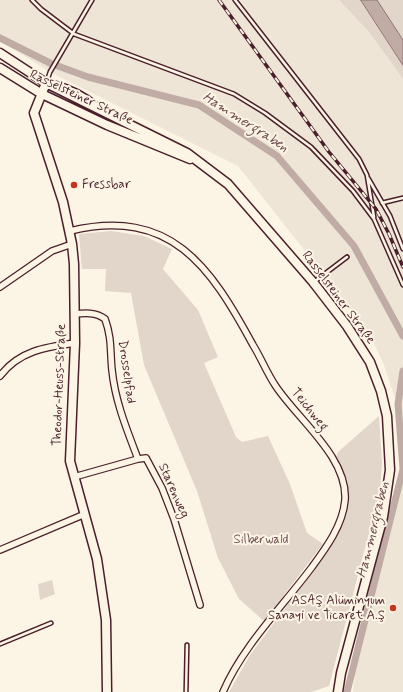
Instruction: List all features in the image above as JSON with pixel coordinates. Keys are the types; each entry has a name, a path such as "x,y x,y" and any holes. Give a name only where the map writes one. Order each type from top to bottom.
{"main road":[{"name":"Rasselsteiner Straße","path":"0,53 46,83 102,109 187,153 228,184 313,282 347,326 370,362 381,391 387,416 390,470 383,517 341,673 338,692"},
{"name":"Rasselsteiner Straße","path":"0,68 42,94 121,131 198,162"},
{"name":"Theodor-Heuss-Straße","path":"46,83 34,113 63,202 72,244 75,343 73,409 69,449 74,477 97,560 106,620 107,692"}],"street":[{"name":"Teichweg","path":"70,231 103,225 128,226 149,232 172,242 188,252 216,282 237,315 274,385 332,457 343,483 345,500 341,518 332,537 302,580 246,652 222,692"},
{"path":"0,287 52,251 72,244"},
{"name":"Drosselpfad","path":"74,314 90,313 100,315 105,319 112,349 112,370 120,412 138,459"},
{"path":"0,376 14,361 25,354 46,347 75,343"},
{"name":"Starenweg","path":"74,477 146,458 162,488 174,519 200,605"},
{"path":"0,550 85,514"}],"lane":[{"path":"32,0 41,9 74,34 234,94 265,113 311,147 353,191 374,219 403,285"},
{"path":"46,83 50,72 74,34 92,0"},
{"path":"235,0 360,159 366,175 382,203 403,249"},
{"path":"366,175 374,219"},
{"path":"382,203 403,198"},
{"path":"313,282 347,257"},
{"path":"0,644 51,623"},
{"path":"186,692 187,645"}],"shaded area":[{"path":"0,0 339,0 369,32 403,79 403,692 353,692 357,656 400,470 396,401 384,365 368,331 238,166 50,72 0,41"},
{"path":"361,0 377,0 403,40 403,65"}],"green space":[{"path":"339,0 361,0 365,4 403,65 403,79 369,32"},
{"path":"377,0 403,0 403,40"},
{"name":"Silberwald","path":"111,231 144,236 172,249 163,269 198,310 218,357 204,363 236,437 242,442 268,436 290,484 307,533 323,544 264,621 239,599 218,558 197,491 144,365 131,293 105,291 106,269 82,269 79,234"},
{"path":"379,416 382,464 380,491 329,686 311,692 229,692 250,655 325,555 335,539 343,521 347,502 346,483 336,457 338,452"},
{"path":"52,580 55,594 40,600 38,584"}],"waterway":[{"name":"Hammergraben","path":"0,38 50,63"},
{"name":"Hammergraben","path":"58,66 88,77 199,105 277,156 354,246 403,336"},
{"name":"Hammergraben","path":"347,692 403,469 398,404 403,371"}],"railway":[{"path":"219,0 329,152 376,209 389,234 403,267"}],"place":[{"name":"Fressbar","path":"74,185"},
{"name":"ASAŞ Alüminyum Sanayi ve Ticaret A.Ş","path":"393,608"}]}
